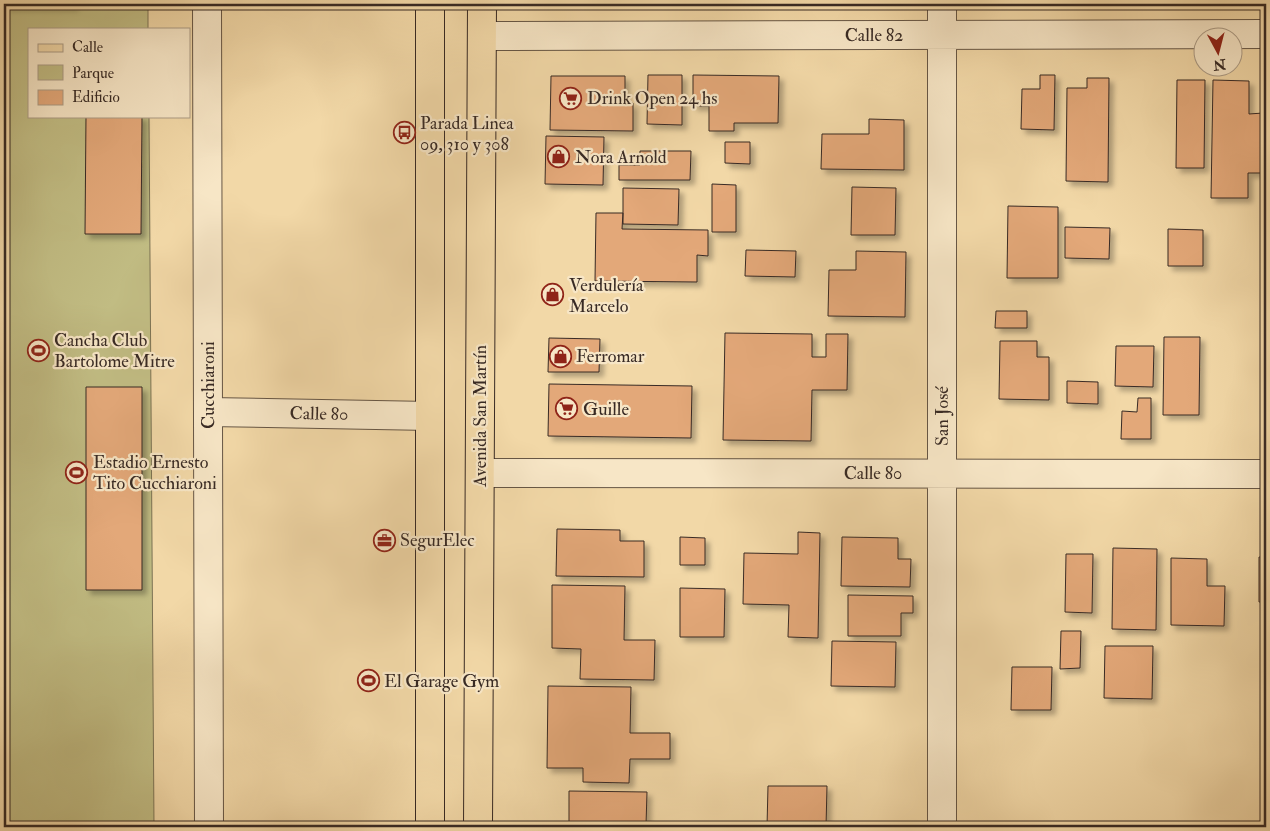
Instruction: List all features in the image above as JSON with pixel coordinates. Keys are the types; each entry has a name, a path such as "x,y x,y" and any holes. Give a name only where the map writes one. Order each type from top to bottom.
{"main road":[{"path":"430,4 430,827"},
{"name":"Avenida San Martín","path":"478,827 482,4"}],"street":[{"name":"Cucchiaroni","path":"207,4 209,827"},
{"name":"San José","path":"942,4 942,827"},
{"name":"Calle 82","path":"482,36 1266,34"},
{"name":"Calle 80","path":"208,412 430,416"},
{"name":"Calle 80","path":"480,473 1266,474"}],"green space":[{"name":"Estadio Ernesto Tito Cucchiaroni","path":"4,4 148,4 148,28 28,28 28,118 149,118 154,827 4,827"}],"building":[{"path":"4,4 74,4 74,6 4,6"},
{"path":"648,75 682,75 682,125 647,124"},
{"path":"693,75 779,76 778,123 734,123 734,131 709,131 709,106 693,106"},
{"path":"1040,75 1055,75 1054,130 1021,129 1022,89 1040,89"},
{"path":"551,76 625,76 625,103 633,103 633,131 550,130"},
{"path":"1087,78 1109,78 1108,182 1066,181 1067,88 1087,88"},
{"path":"1263,79 1266,79 1266,173 1248,173 1248,198 1211,198 1213,80 1249,81 1249,114 1263,113"},
{"path":"1177,80 1205,80 1204,168 1176,168"},
{"path":"86,118 142,118 141,234 85,234"},
{"path":"869,119 904,120 904,170 821,169 822,134 869,134"},
{"path":"546,136 604,137 603,185 545,184"},
{"path":"725,142 750,142 750,164 725,163"},
{"path":"640,151 691,151 690,180 619,180 619,165 640,165"},
{"path":"712,184 736,185 736,232 712,232"},
{"path":"852,187 896,188 895,235 851,235"},
{"path":"623,188 679,189 678,225 623,224"},
{"path":"1008,206 1058,207 1058,278 1007,278"},
{"path":"596,213 623,213 622,229 708,230 708,256 697,255 697,282 595,281"},
{"path":"1065,227 1110,228 1109,259 1065,258"},
{"path":"1168,229 1203,230 1203,266 1168,266"},
{"path":"746,250 796,251 795,277 745,276"},
{"path":"856,251 906,252 905,317 828,316 829,270 856,270"},
{"path":"996,311 1027,311 1027,328 995,328"},
{"path":"725,333 812,334 812,357 826,357 826,334 848,334 847,390 812,390 811,441 723,440"},
{"path":"1164,337 1200,337 1199,415 1163,415"},
{"path":"549,338 600,339 599,372 548,372"},
{"path":"1000,341 1037,341 1037,357 1049,357 1049,400 999,399"},
{"path":"1116,346 1154,346 1153,387 1115,386"},
{"path":"1067,381 1098,382 1098,404 1067,403"},
{"path":"549,384 692,386 691,438 548,436"},
{"path":"86,387 142,387 142,590 86,590"},
{"path":"1138,398 1151,398 1151,439 1121,439 1122,411 1137,412"},
{"path":"557,529 620,530 620,541 644,541 644,577 556,576"},
{"path":"798,532 820,533 818,638 788,637 789,605 743,604 744,553 798,554"},
{"path":"680,537 705,538 705,565 680,565"},
{"path":"842,537 898,538 898,559 911,559 910,587 841,586"},
{"path":"1113,548 1157,549 1156,630 1112,629"},
{"path":"1066,554 1093,554 1092,613 1065,612"},
{"path":"1259,557 1266,557 1266,602 1259,602"},
{"path":"1171,558 1207,559 1207,586 1225,586 1224,626 1171,625"},
{"path":"552,585 625,586 624,640 655,640 654,680 580,679 581,649 552,648"},
{"path":"680,588 725,589 724,637 680,637"},
{"path":"848,595 913,596 913,613 901,613 901,636 848,636"},
{"path":"1061,631 1081,631 1080,668 1060,669"},
{"path":"832,641 896,642 895,687 831,686"},
{"path":"1105,646 1153,646 1152,699 1104,698"},
{"path":"1012,667 1052,667 1051,710 1011,710"},
{"path":"548,686 631,687 630,733 670,733 670,759 630,759 629,783 583,782 583,768 547,768"},
{"path":"768,786 827,786 826,827 767,827"},
{"path":"569,791 647,792 646,825 569,824"}],"place":[{"name":"Drink Open 24 hs","path":"571,98"},
{"name":"Parada Linea 09, 310 y 308","path":"404,133"},
{"name":"Nora Arnold","path":"559,157"},
{"name":"Verdulería Marcelo","path":"553,295"},
{"name":"Cancha Club Bartolome Mitre","path":"38,350"},
{"name":"Ferromar","path":"560,356"},
{"name":"Guille","path":"567,409"},
{"name":"Estadio Ernesto Tito Cucchiaroni","path":"77,472"},
{"name":"SegurElec","path":"384,540"},
{"name":"El Garage Gym","path":"368,681"}]}
